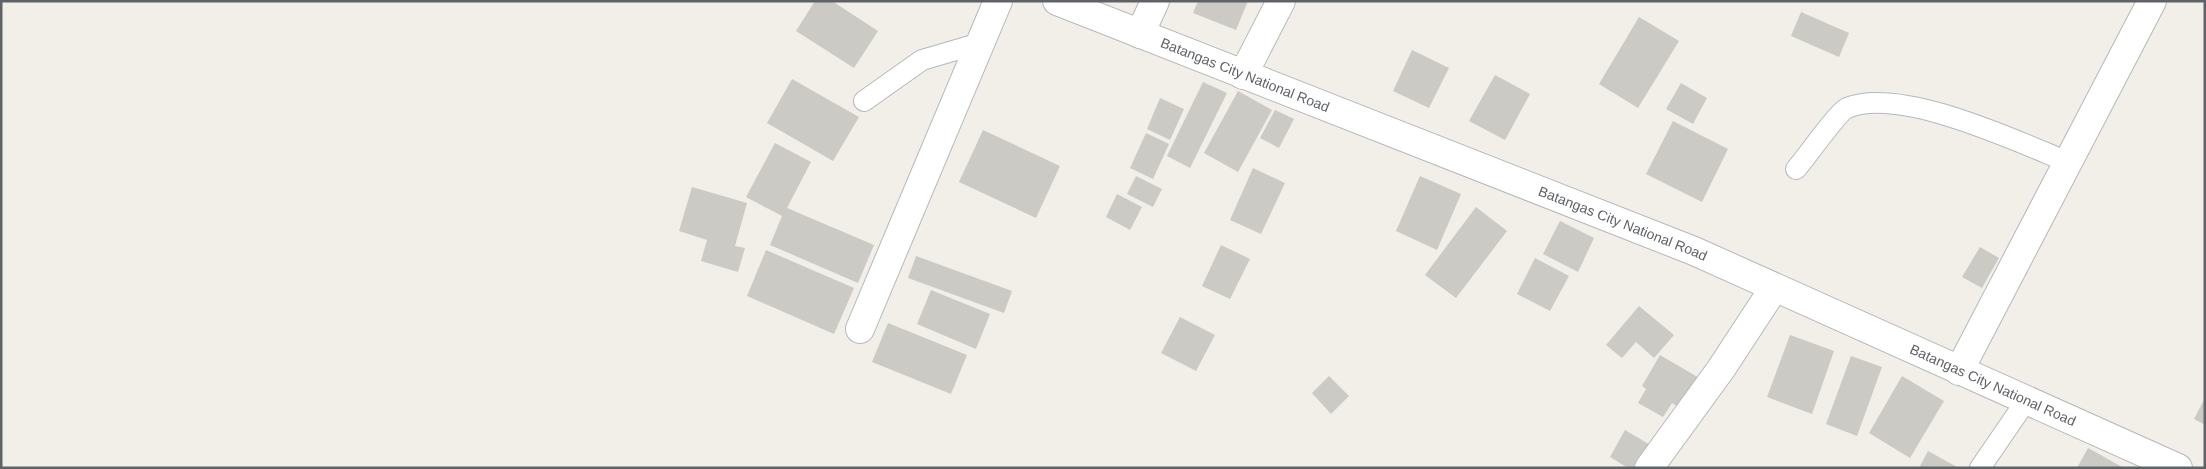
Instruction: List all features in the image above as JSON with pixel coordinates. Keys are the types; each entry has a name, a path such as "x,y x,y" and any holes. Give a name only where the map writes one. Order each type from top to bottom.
{"street":[{"path":"860,329 998,1"},
{"name":"Batangas City National Road","path":"1057,1 1694,251 2178,468"},
{"path":"1140,34 1155,1"},
{"path":"1244,75 1281,1"},
{"path":"1958,371 2152,1"},
{"path":"1649,468 1674,437 1774,288"}],"lane":[{"path":"864,101 922,60 980,43"},
{"path":"1796,169 1845,108 1871,102 1944,113 2068,162"},
{"path":"1980,468 2026,401"}],"building":[{"path":"815,1 832,1 878,31 854,68 796,31"},
{"path":"1198,1 1248,1 1236,30 1193,13"},
{"path":"1801,12 1849,33 1839,57 1791,36"},
{"path":"1639,17 1679,41 1638,108 1599,84"},
{"path":"1412,50 1449,68 1429,108 1393,91"},
{"path":"1495,75 1530,94 1505,140 1469,121"},
{"path":"792,79 859,117 833,161 767,123"},
{"path":"1203,82 1227,93 1190,168 1167,156"},
{"path":"1681,83 1707,98 1693,124 1666,109"},
{"path":"1238,91 1272,110 1238,172 1204,153"},
{"path":"1160,98 1184,109 1170,140 1147,129"},
{"path":"1275,110 1294,119 1279,148 1260,138"},
{"path":"1673,121 1728,149 1702,202 1646,174"},
{"path":"983,130 1060,166 1036,218 959,182"},
{"path":"1146,133 1169,144 1153,179 1130,168"},
{"path":"775,143 811,162 787,208 874,245 858,283 770,245 782,216 746,197"},
{"path":"1253,168 1285,183 1261,234 1230,220"},
{"path":"1136,176 1162,189 1153,207 1127,194"},
{"path":"1420,176 1461,194 1437,250 1396,231"},
{"path":"692,187 747,203 735,246 745,248 738,272 701,261 707,240 679,231"},
{"path":"1117,194 1142,207 1130,230 1106,217"},
{"path":"1476,207 1507,231 1456,298 1425,275"},
{"path":"1560,221 1594,238 1578,272 1543,254"},
{"path":"1221,245 1250,259 1230,299 1202,286"},
{"path":"1980,247 1999,258 1982,288 1962,277"},
{"path":"766,250 854,288 834,334 747,296"},
{"path":"916,256 1012,291 1004,313 908,278"},
{"path":"1535,258 1569,276 1550,311 1517,294"},
{"path":"931,290 990,314 976,349 917,324"},
{"path":"1639,306 1674,335 1654,358 1636,342 1622,358 1606,345"},
{"path":"1180,317 1215,335 1196,371 1161,353"},
{"path":"888,323 967,355 951,394 872,362"},
{"path":"1790,335 1834,351 1812,414 1767,397"},
{"path":"1660,355 1701,379 1683,410 1672,403 1663,417 1638,403 1646,389 1642,386"},
{"path":"1851,356 1882,367 1857,436 1826,424"},
{"path":"1329,376 1349,396 1331,414 1312,393"},
{"path":"1902,376 1944,401 1910,458 1869,433"},
{"path":"2205,398 2205,425 2194,419"},
{"path":"1625,430 1652,446 1639,468 1628,468 1610,457"},
{"path":"2088,448 2124,468 2077,468"},
{"path":"1928,451 1959,468 1919,468"}]}
